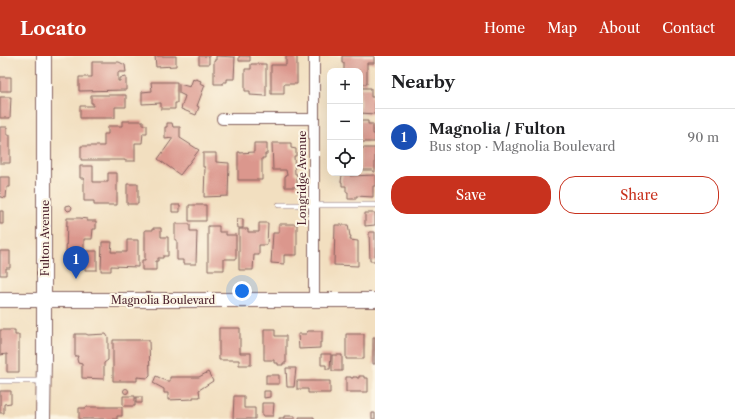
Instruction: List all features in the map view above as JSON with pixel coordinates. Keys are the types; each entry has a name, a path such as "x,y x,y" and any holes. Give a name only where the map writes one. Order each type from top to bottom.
{"main road":[{"name":"Fulton Avenue","path":"43,419 44,56"},
{"name":"Magnolia Boulevard","path":"0,300 375,300"}],"street":[{"name":"Longridge Avenue","path":"314,56 314,300"},
{"path":"222,119 314,119"}],"lane":[{"path":"279,204 375,206"},
{"path":"0,381 44,381"}],"building":[{"path":"155,56 176,56 176,66 156,67"},
{"path":"199,56 209,56 209,64 199,64"},
{"path":"216,56 235,57 234,79 227,79 227,82 223,82 223,84 214,84 214,60 216,60"},
{"path":"239,56 250,56 250,61 239,61"},
{"path":"286,56 297,56 297,84 284,84 284,94 271,94 271,65 286,65"},
{"path":"342,56 374,56 374,63 367,63 367,84 363,84 363,68 344,68 344,63 342,63"},
{"path":"92,62 119,62 125,65 126,72 118,72 118,81 120,81 120,78 126,77 126,90 79,91 79,77 92,77"},
{"path":"251,64 266,64 266,96 250,95 250,91 245,91 245,69 251,69"},
{"path":"0,77 11,77 11,91 0,91"},
{"path":"193,79 201,81 200,83 205,85 197,106 199,107 196,115 181,109 185,96 179,93 179,84 190,87"},
{"path":"151,82 177,82 177,103 175,103 175,109 161,109 161,103 142,104 142,92 152,91"},
{"path":"363,88 371,88 371,97 375,97 375,114 363,113"},
{"path":"91,95 126,95 126,107 115,107 115,118 80,118 80,106 93,106 93,103 91,103"},
{"path":"0,97 11,97 10,118 0,118"},
{"path":"122,121 143,121 143,125 147,125 147,133 143,133 142,143 135,143 135,161 81,160 81,146 104,146 104,134 108,134 108,126 122,126"},
{"path":"363,121 368,121 368,124 373,124 375,142 363,142"},
{"path":"167,123 172,123 173,127 180,127 180,138 199,150 180,175 158,159 173,138 165,139 165,127 167,127"},
{"path":"0,127 7,127 7,135 10,135 10,163 0,163"},
{"path":"254,143 267,143 267,154 265,154 265,158 262,158 262,180 238,180 238,152 254,152"},
{"path":"272,143 291,143 291,148 296,149 296,156 294,156 295,174 297,174 297,187 285,187 285,176 287,175 286,170 273,170"},
{"path":"363,148 375,148 375,172 373,172 373,170 363,170"},
{"path":"203,153 216,153 216,162 229,163 228,196 204,197 205,167 203,167"},
{"path":"80,166 93,166 93,182 108,182 108,173 117,173 117,205 94,205 94,201 84,201 84,178 80,178"},
{"path":"375,175 373,197 356,196 356,199 348,199 346,186 342,186 342,176"},
{"path":"0,177 10,177 10,187 7,187 6,198 0,197"},
{"path":"127,184 138,184 138,204 127,204"},
{"path":"70,205 72,207 71,210 68,211 66,206"},
{"path":"172,205 180,205 180,212 172,212"},
{"path":"189,205 206,205 206,221 189,221"},
{"path":"0,211 3,211 3,224 0,224"},
{"path":"365,213 375,213 375,225 365,226"},
{"path":"67,218 80,218 87,219 87,221 96,221 96,229 93,229 92,239 84,239 84,251 97,251 97,270 85,270 85,258 66,257"},
{"path":"237,219 243,219 243,228 238,228"},
{"path":"259,223 268,223 267,245 259,245 259,255 254,255 253,270 239,270 239,229 248,229 248,232 259,232"},
{"path":"175,224 190,224 190,231 197,231 196,264 183,264 183,260 177,260"},
{"path":"279,224 297,224 297,255 284,255 284,264 271,263 273,233 279,233"},
{"path":"335,225 348,225 351,236 350,240 358,241 358,266 334,265"},
{"path":"208,226 219,226 219,232 226,232 226,235 236,235 236,259 224,259 224,270 208,270"},
{"path":"153,228 161,228 161,237 168,237 168,256 158,258 158,261 156,261 156,270 142,270 142,260 145,260 145,230 153,230"},
{"path":"369,232 375,232 375,261 370,261"},
{"path":"127,240 138,240 138,267 111,266 111,271 101,271 102,242 112,242 111,252 127,252"},
{"path":"0,251 10,251 10,268 6,268 6,275 0,275"},
{"path":"219,328 240,328 240,353 251,353 251,365 239,365 239,360 219,360"},
{"path":"264,329 275,329 275,336 286,336 286,363 283,363 283,365 274,363 274,360 264,360"},
{"path":"0,330 15,330 15,335 19,335 19,372 7,372 7,354 0,355"},
{"path":"308,331 322,331 322,342 320,342 320,348 299,349 298,334 306,334"},
{"path":"75,334 106,334 108,337 108,360 104,363 104,379 82,378 82,364 78,363 78,356 75,356"},
{"path":"346,334 364,334 364,359 346,359"},
{"path":"373,337 375,337 375,364 373,364"},
{"path":"113,340 149,340 150,376 148,378 137,377 137,381 113,381"},
{"path":"321,354 331,354 330,369 326,369 326,365 321,365"},
{"path":"332,355 342,355 342,371 332,371"},
{"path":"286,368 296,368 294,387 287,387"},
{"path":"208,372 213,381 199,390 200,397 193,397 193,399 168,400 168,393 164,393 164,389 153,383 156,376 166,381 170,381 170,377 199,377"},
{"path":"266,375 279,375 279,384 266,384"},
{"path":"359,376 368,378 368,392 346,392 346,377 359,378"},
{"path":"297,381 330,381 330,393 308,393 308,389 297,389"},
{"path":"124,389 128,389 128,393 124,393"},
{"path":"0,391 11,391 11,403 4,404 4,413 0,413"},
{"path":"264,391 270,391 270,397 264,398"},
{"path":"123,396 135,396 135,406 123,406"},
{"path":"234,396 244,396 244,408 255,408 255,419 233,419"},
{"path":"136,397 142,397 142,403 136,403"},
{"path":"262,403 274,403 273,416 262,416"},
{"path":"122,407 122,416 117,416 117,419 79,419 79,408"},
{"path":"372,413 375,413 375,419 372,419"},
{"path":"284,416 295,416 295,419 279,419 284,418"},
{"path":"299,417 314,417 314,419 299,419"}],"place":[{"name":"Magnolia / Fulton","path":"76,279"}]}
